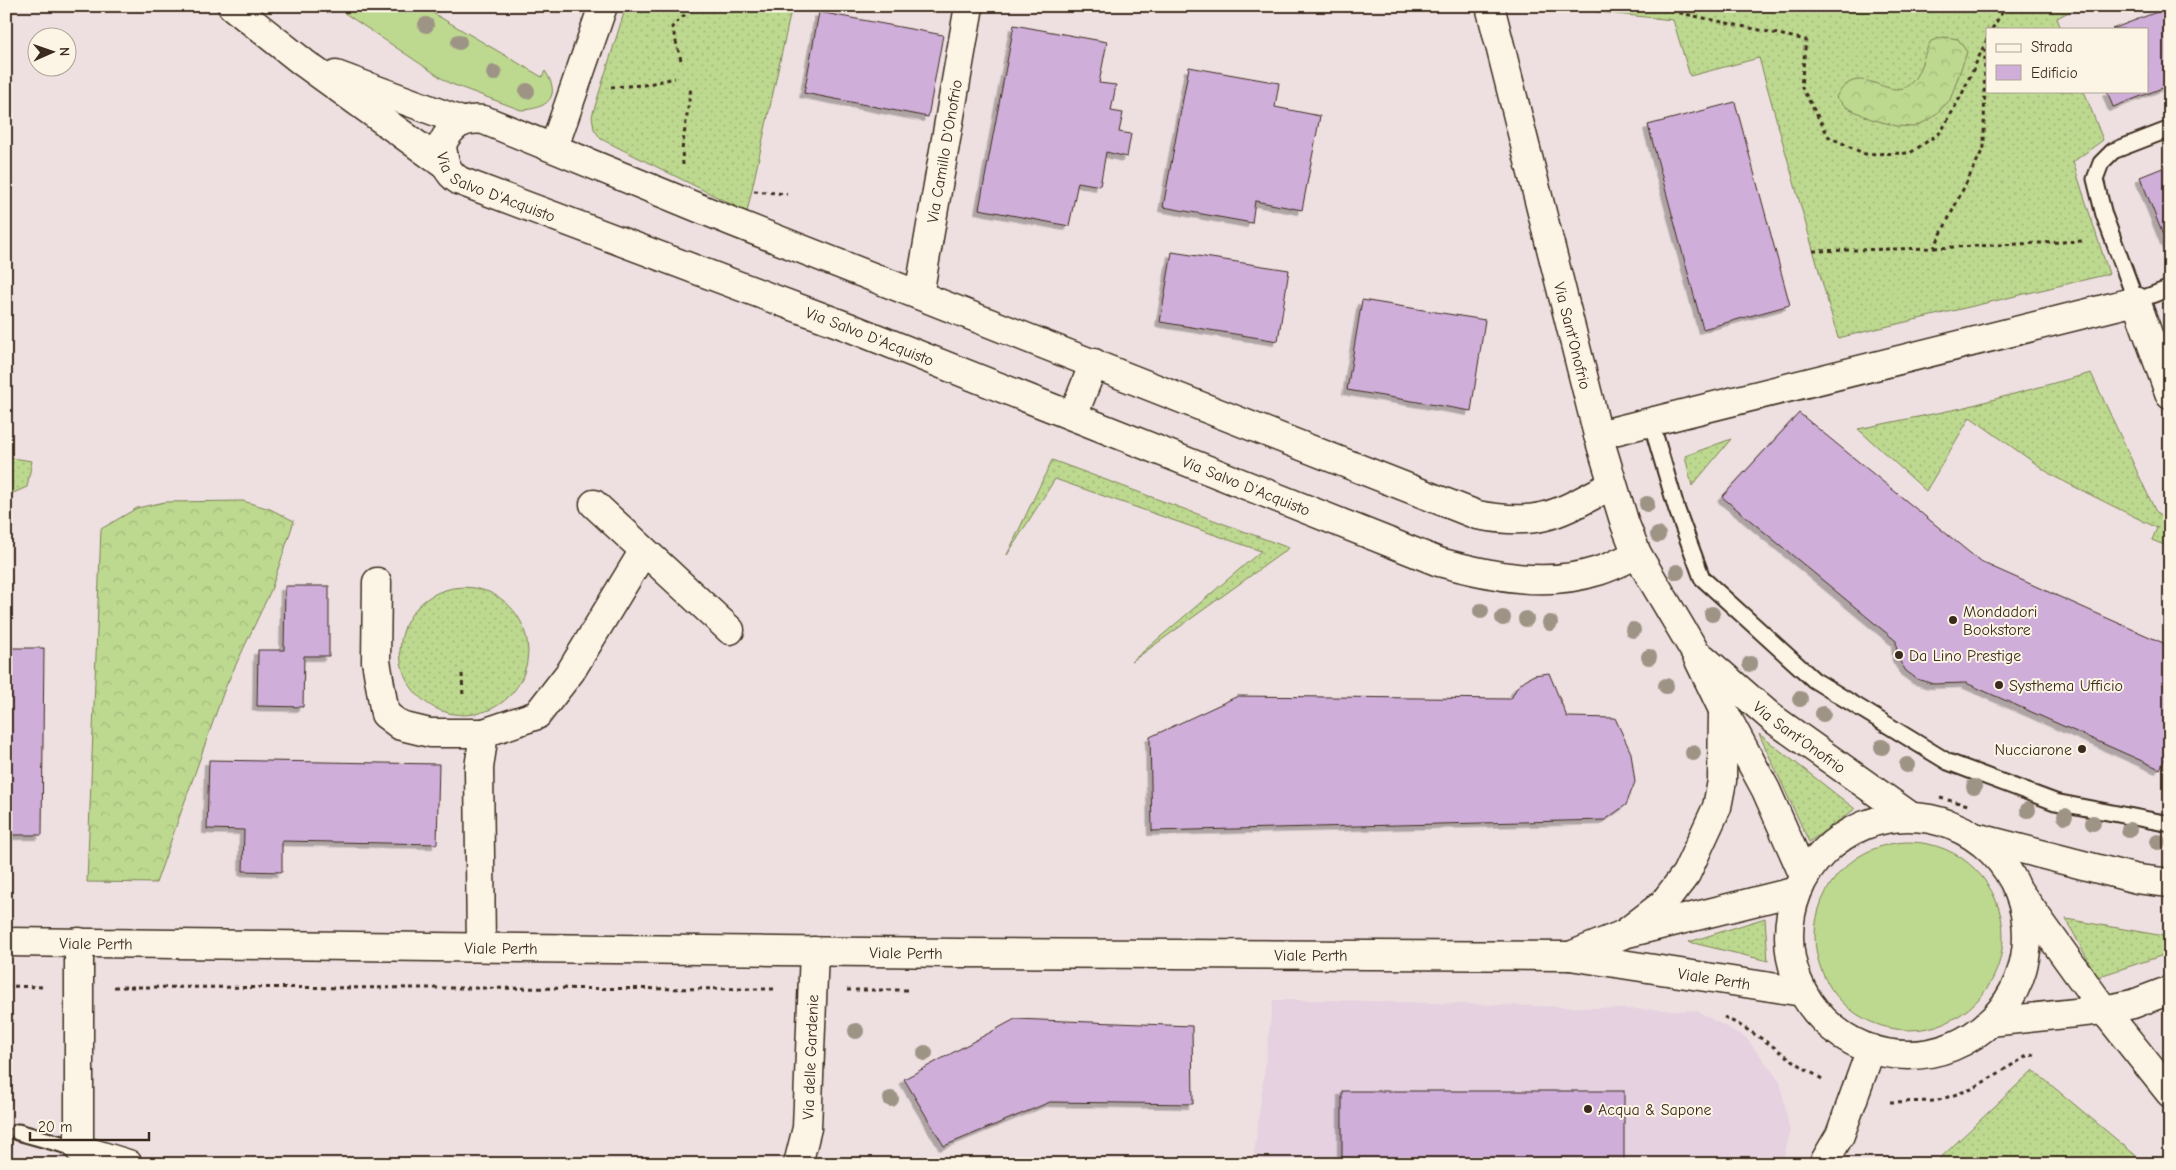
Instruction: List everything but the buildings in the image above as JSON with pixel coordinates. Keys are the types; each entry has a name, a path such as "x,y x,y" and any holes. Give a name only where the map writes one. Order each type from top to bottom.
{"street":[{"path":"232,6 304,63 446,166"},
{"path":"554,147 603,6"},
{"name":"Via Camillo D'Onofrio","path":"918,295 969,6"},
{"name":"Via Sant'Onofrio","path":"1490,6 1612,486 1637,554 1694,650 1723,710 1766,790 1799,875"},
{"path":"304,63 461,121"},
{"name":"Via Salvo D'Acquisto","path":"1612,486 1557,514 1540,519 1521,521 1477,515 733,222 554,147 484,120 461,121 453,127 442,144 446,166 453,177 460,181 846,326 1439,562 1480,573 1507,578 1536,580 1566,578 1599,571 1637,554"},
{"path":"1598,436 2136,301 2170,395"},
{"path":"1073,416 1094,364"},
{"path":"594,504 643,552 730,630"},
{"path":"377,582 376,661 385,714 401,726 430,733 484,733 537,716 571,671 643,552"},
{"name":"Via Sant'Onofrio","path":"1694,650 1772,718 1900,809"},
{"name":"Via Sant'Onofrio","path":"1624,934 1663,904 1686,874 1717,806 1722,781 1723,710"},
{"path":"481,947 479,768 484,733"},
{"path":"1570,956 1624,934 1799,875 1824,851 1849,832 1900,809 1945,822 1976,838 2137,879 2170,884"},
{"path":"1976,838 2001,862 2019,892 2104,1010 2170,1093"},
{"path":"1799,875 1789,924 1791,959 1803,992 1820,1017 1844,1037 1871,1050 1903,1055 1934,1053 1964,1041 1990,1022 2012,995 2024,961 2026,926 2019,892"},
{"name":"Viale Perth","path":"6,942 814,951 1570,956 1803,992"},
{"path":"79,942 79,1149 128,1164"},
{"name":"Via delle Gardenie","path":"798,1164 807,1128 814,951"},
{"path":"1990,1022 2104,1010 2133,1004 2170,990"},
{"path":"1823,1163 1840,1135 1871,1050"}],"lane":[{"path":"2170,129 2113,151 2101,163 2095,179 2104,215 2136,301 2170,288"},
{"path":"1651,422 1677,510 1702,578 1814,680 1948,762 2055,802 2170,824"},
{"path":"18,1132 79,1149"}],"path":[{"path":"681,60 672,26 694,6"},
{"path":"1648,6 1806,40 1801,86 1829,138 1865,154 1910,153 1941,132 1962,94 1985,43"},
{"path":"1993,28 2006,6"},
{"path":"1934,248 1984,147 1985,43"},
{"path":"578,78 608,88 644,85 675,78"},
{"path":"683,168 682,150 691,87"},
{"path":"751,191 787,194"},
{"path":"1813,251 2089,241"},
{"path":"462,674 463,699"},
{"path":"1799,875 1844,823 1900,809"},
{"path":"6,986 912,990"},
{"path":"1721,1016 1745,1027 1798,1065 1865,1103 1936,1101 1972,1089 2027,1056 2036,1054"}],"shaded area":[{"path":"1273,1000 1333,1000 1697,1011 1746,1038 1780,1081 1790,1133 1782,1164 1253,1164"}],"green space":[{"path":"334,6 421,6 542,77 545,71 552,88 550,100 539,107 521,110 449,83"},
{"path":"626,6 792,6 747,212 601,139 594,129 592,116"},
{"path":"1587,6 2080,6 2057,18 2061,28 1986,28 1986,92 2084,92 2103,140 2073,162 2109,274 1838,338 1759,58 1690,76 1673,20 1589,11"},
{"path":"1944,37 1958,39 1967,52 1950,100 1932,118 1914,127 1897,126 1871,119 1846,107 1836,97 1845,86 1855,81 1864,80 1893,89 1902,88 1911,83 1915,79 1931,41"},
{"path":"2091,373 2155,510 2170,527 2170,543 2164,545 2152,540 2157,528 2053,476 1970,417 1926,491 1858,429 1962,408"},
{"path":"1731,439 1692,486 1685,456"},
{"path":"6,457 32,461 27,487 6,496"},
{"path":"1052,460 1289,548 1131,662 1261,551 1055,479 1007,555"},
{"path":"243,501 270,509 294,521 271,590 225,688 156,883 87,882 101,529 137,508 165,502"},
{"path":"464,587 488,592 500,598 509,606 517,615 523,627 528,651 523,675 517,687 509,696 500,704 488,710 464,715 440,710 428,704 419,696 411,687 405,675 400,651 405,627 411,615 419,606 428,598 440,592"},
{"path":"1759,734 1855,809 1809,842"},
{"path":"1909,842 1945,849 1969,863 1982,876 1996,900 2003,936 1996,972 1982,996 1969,1009 1945,1023 1909,1030 1873,1023 1849,1009 1836,996 1822,972 1815,936 1822,900 1836,876 1849,863 1873,849"},
{"path":"1765,918 1768,961 1689,942"},
{"path":"2066,919 2170,937 2170,953 2097,977"},
{"path":"2033,1070 2146,1164 1934,1164"}],"place":[{"name":"Mondadori Bookstore","path":"1953,620"},
{"name":"Da Lino Prestige","path":"1899,655"},
{"name":"Systhema Ufficio","path":"1999,685"},
{"name":"Nucciarone","path":"2082,749"},
{"name":"Acqua & Sapone","path":"1588,1109"}]}
